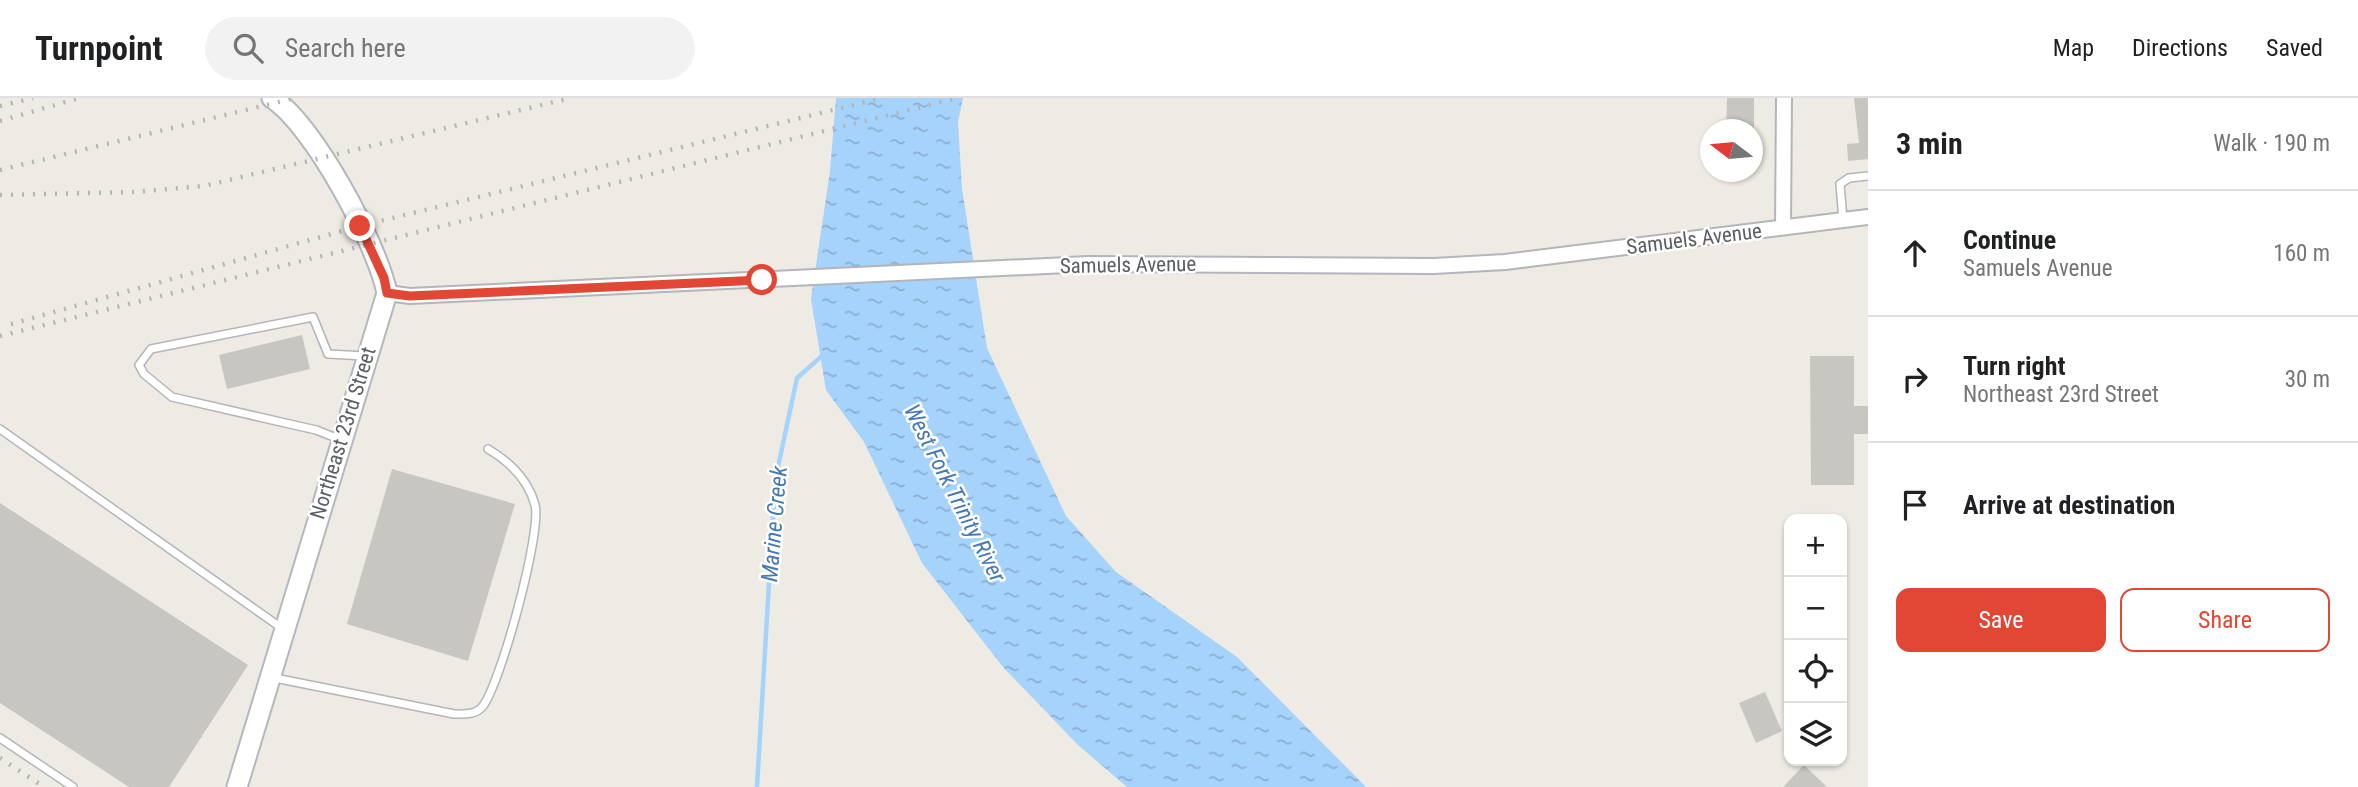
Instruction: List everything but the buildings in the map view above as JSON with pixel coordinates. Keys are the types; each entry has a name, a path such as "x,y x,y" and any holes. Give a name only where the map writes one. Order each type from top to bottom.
{"main road":[{"path":"275,100 293,113 326,159 384,278 387,293"},
{"name":"Northeast 23rd Street","path":"237,787 387,293"}],"street":[{"path":"1783,227 1784,98"},
{"name":"Samuels Avenue","path":"387,293 410,296 1088,264 1434,266 1505,262 1868,217"}],"lane":[{"path":"1843,220 1840,184 1849,178 1868,176"},
{"path":"341,439 316,430 172,397 144,374 139,365 151,349 313,317 328,354 366,356"},
{"path":"0,429 284,629"},
{"path":"270,677 454,714 472,714 483,706 498,671 535,537 535,507 529,490 516,469 488,449"},
{"path":"0,738 73,787"}],"water":[{"name":"West Fork Trinity River","path":"836,98 963,98 958,122 962,189 987,348 1066,516 1116,572 1237,657 1366,787 1127,787 1078,745 1003,667 922,563 864,442 826,390 811,299 830,171"}],"waterway":[{"name":"Marine Creek","path":"757,787 775,481 797,378 823,355"}],"railway":[{"path":"0,106 33,98"},
{"path":"0,121 79,98"},
{"path":"0,170 295,98"},
{"path":"0,195 134,192 204,186 571,98"},
{"path":"11,324 360,226 882,98"},
{"path":"0,336 957,98"},
{"path":"0,758 44,787"}],"route":[{"path":"360,226 384,278 387,293 410,296 762,280"}]}
